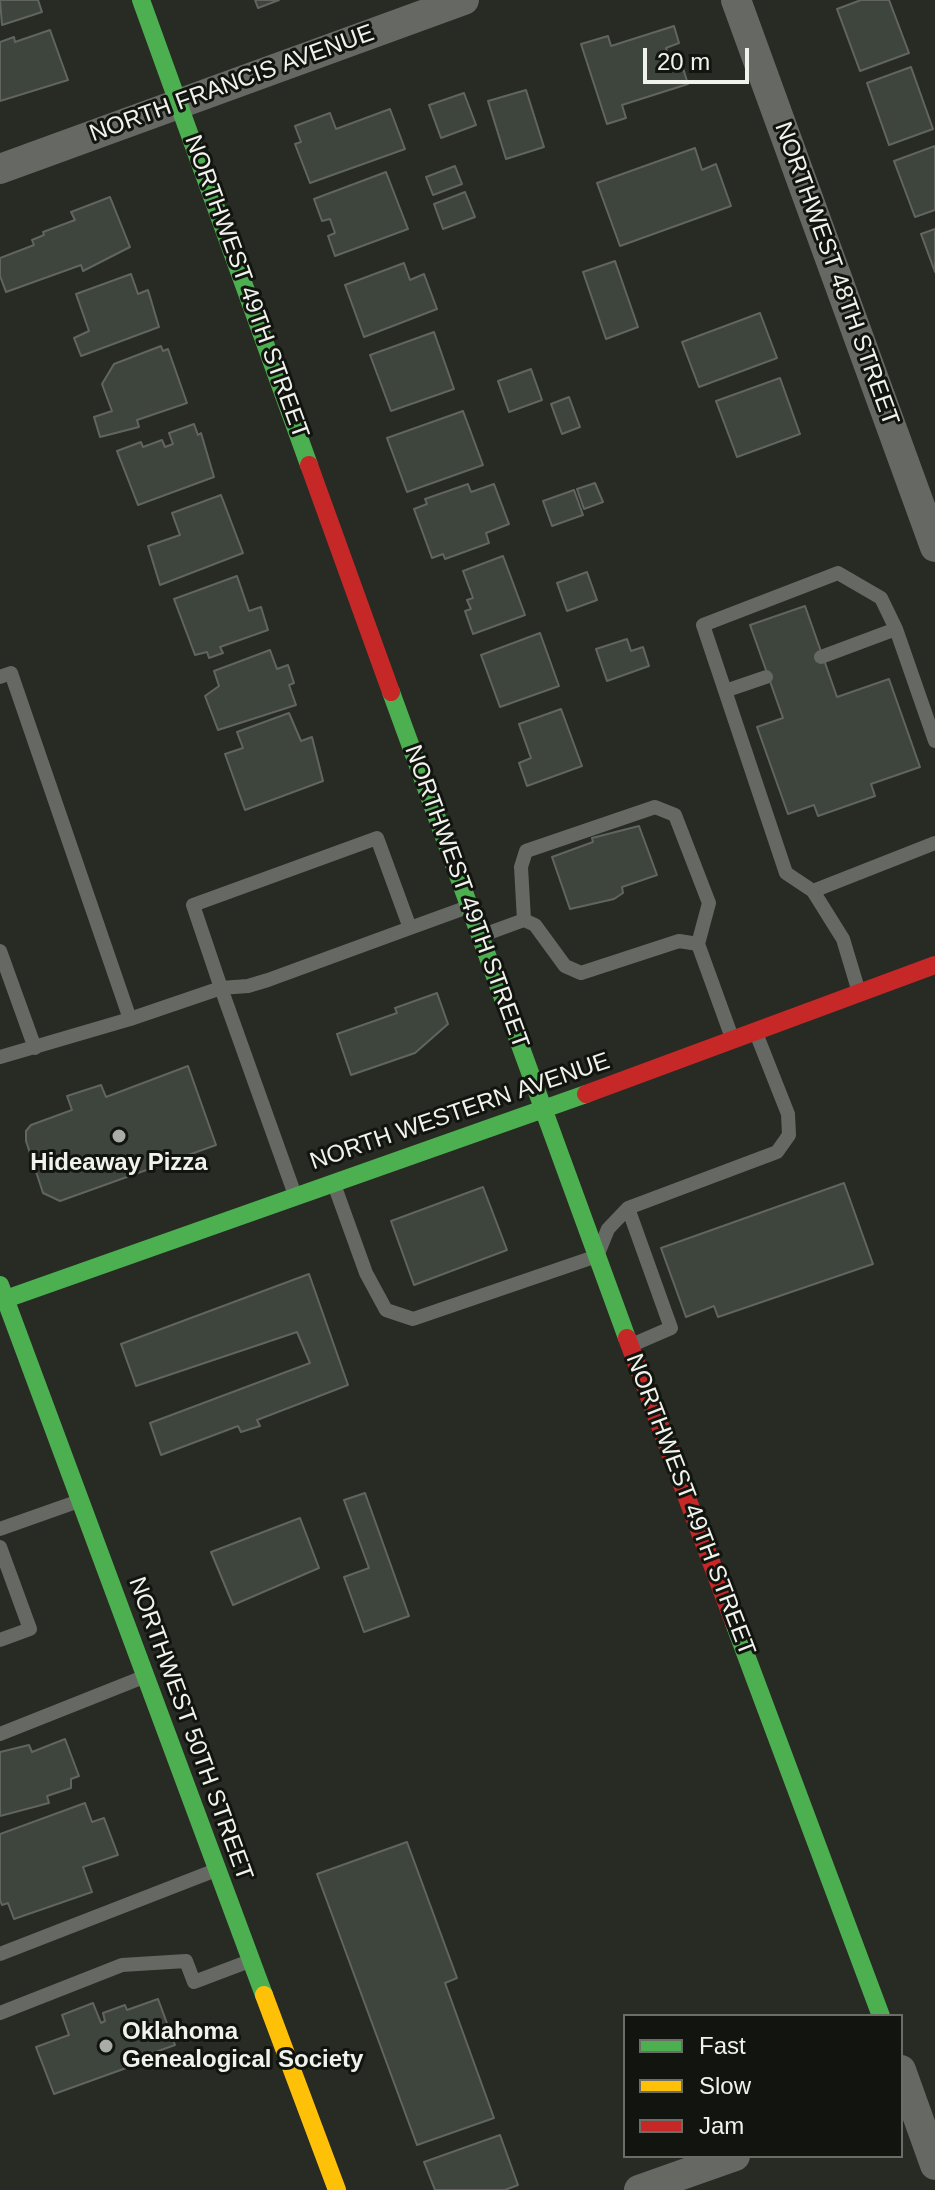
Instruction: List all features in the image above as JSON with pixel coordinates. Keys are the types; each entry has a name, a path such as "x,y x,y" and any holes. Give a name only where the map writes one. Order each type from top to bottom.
{"street":[{"name":"NORTHWEST 49TH STREET","path":"141,0 542,1110 880,2014"},
{"name":"NORTH FRANCIS AVENUE","path":"0,169 464,0"},
{"name":"NORTHWEST 48TH STREET","path":"736,0 935,547"},
{"name":"NORTH WESTERN AVENUE","path":"2,1295 542,1110 935,965"},
{"name":"NORTHWEST 50TH STREET","path":"2,1295 337,2190"},
{"path":"912,2086 935,2165"},
{"path":"639,2190 729,2158"}],"lane":[{"path":"859,993 843,939 813,891 786,873 703,625 838,573 881,598 896,629 935,741"},
{"path":"821,657 896,629"},
{"path":"0,677 11,673 130,1019"},
{"path":"725,691 766,677"},
{"path":"524,920 521,867 526,851 655,807 675,815 709,903 698,944 733,1039"},
{"path":"295,1196 193,905 377,838 410,928"},
{"path":"813,891 935,843"},
{"path":"0,1057 130,1019 221,988 248,986 469,906"},
{"path":"480,936 524,920 535,925 565,966 581,973 679,941 698,944"},
{"path":"0,951 35,1048"},
{"path":"334,1182 366,1273 386,1310 413,1319 597,1256 608,1229 628,1208 777,1152 789,1135 788,1114 755,1031"},
{"path":"628,1208 671,1328 630,1346"},
{"path":"0,1529 80,1501"},
{"path":"0,1547 30,1629 0,1640"},
{"path":"0,1734 145,1677"},
{"path":"0,1954 217,1869"},
{"path":"0,2013 122,1965 186,1961 194,1982 251,1961"}],"building":[{"path":"0,0 38,0 42,12 2,25"},
{"path":"255,0 279,0 258,8"},
{"path":"861,0 889,0 909,53 860,71 837,9"},
{"path":"674,26 679,43 666,48 672,68 682,65 688,84 622,105 626,118 607,124 581,44 608,36 611,46"},
{"path":"50,30 68,80 0,101 0,42 14,37 15,42"},
{"path":"911,67 933,129 889,145 867,83"},
{"path":"526,90 544,147 506,159 488,101"},
{"path":"464,93 476,125 441,138 429,105"},
{"path":"390,109 405,149 310,183 295,144 301,142 295,126 330,113 336,129"},
{"path":"935,146 935,210 915,217 894,161"},
{"path":"695,148 702,170 716,164 731,206 620,246 597,183"},
{"path":"455,166 462,184 433,195 426,177"},
{"path":"386,172 408,229 335,256 328,236 335,233 330,219 322,221 314,199"},
{"path":"465,192 475,217 443,229 434,204"},
{"path":"110,197 130,247 83,271 81,265 6,292 0,276 0,258 34,245 32,240 44,235 43,232 75,220 71,212"},
{"path":"935,229 935,272 921,234"},
{"path":"615,261 638,327 606,339 583,272"},
{"path":"404,263 410,280 424,274 437,309 364,337 345,285"},
{"path":"131,274 138,294 148,290 159,327 81,356 74,338 89,331 76,294"},
{"path":"760,313 777,358 699,387 682,342"},
{"path":"434,332 454,389 391,411 370,355"},
{"path":"161,346 163,351 168,349 187,403 137,420 139,427 100,437 94,417 112,411 102,384 114,364"},
{"path":"531,369 542,400 509,412 498,381"},
{"path":"780,378 800,434 737,457 716,401"},
{"path":"569,397 580,427 562,434 551,404"},
{"path":"463,411 483,465 407,492 387,438"},
{"path":"194,424 198,435 201,433 214,477 138,505 117,451 141,442 143,447 162,440 165,447 173,444 169,433"},
{"path":"595,483 603,502 584,509 577,489"},
{"path":"468,484 471,492 494,484 509,524 486,533 489,543 445,559 443,554 432,558 414,509 427,504 425,499"},
{"path":"574,490 583,515 552,526 543,501"},
{"path":"221,495 243,553 160,585 148,546 180,535 172,513"},
{"path":"503,556 525,615 473,634 465,611 471,609 467,600 473,598 463,571"},
{"path":"587,572 597,600 567,611 557,583"},
{"path":"237,576 249,611 261,607 268,630 220,647 223,653 209,658 207,652 195,655 174,599"},
{"path":"805,606 837,697 889,679 920,767 871,784 875,796 818,816 814,805 788,814 757,727 783,718 750,625"},
{"path":"540,633 559,686 500,707 481,655"},
{"path":"627,639 631,651 643,647 649,666 607,681 596,649"},
{"path":"270,650 277,669 288,665 294,683 289,685 296,705 218,730 205,696 219,686 214,671"},
{"path":"561,709 582,766 527,786 519,763 531,758 519,724"},
{"path":"289,713 301,741 312,737 323,781 245,810 225,754 243,748 237,732"},
{"path":"639,826 657,875 622,887 623,893 614,899 570,909 552,857 593,842 592,838"},
{"path":"437,993 448,1024 415,1053 351,1075 337,1034 397,1013 395,1008"},
{"name":"Hideaway Pizza","path":"188,1066 216,1145 60,1201 43,1193 26,1141 26,1131 31,1125 72,1110 67,1096 101,1085 106,1097"},
{"path":"844,1183 873,1264 718,1317 714,1306 686,1317 661,1248"},
{"path":"483,1187 507,1250 414,1285 391,1221"},
{"path":"309,1274 348,1385 257,1420 260,1426 241,1432 238,1426 161,1455 150,1423 310,1363 297,1332 136,1386 121,1344"},
{"path":"365,1493 409,1616 364,1632 344,1577 369,1568 344,1500"},
{"path":"300,1518 319,1568 233,1605 211,1552"},
{"path":"65,1739 79,1776 71,1779 71,1788 47,1796 49,1803 0,1816 0,1752 29,1745 32,1752"},
{"path":"85,1803 92,1822 104,1818 118,1855 83,1867 92,1892 14,1919 8,1903 2,1905 0,1900 0,1834"},
{"path":"407,1842 457,1978 445,1983 494,2118 417,2145 317,1874"},
{"name":"Oklahoma Genealogical Society","path":"158,1999 175,2045 127,2062 129,2067 54,2094 36,2047 69,2035 62,2015 93,2003 101,2023 105,2021 103,2013 125,2005 127,2010"},
{"path":"500,2135 518,2185 505,2190 435,2190 424,2162"}],"traffic: fast":[{"path":"141,0 309,465"},
{"path":"391,692 627,1338"},
{"path":"0,1301 586,1094"},
{"path":"0,1285 264,1995"},
{"path":"734,1623 880,2014"}],"traffic: slow":[{"path":"264,1995 337,2190"}],"traffic: jam":[{"path":"309,465 391,692"},
{"path":"586,1094 935,965"},
{"path":"627,1338 734,1623"}],"place":[{"name":"Hideaway Pizza","path":"119,1136"},
{"name":"Oklahoma Genealogical Society","path":"106,2046"}]}
